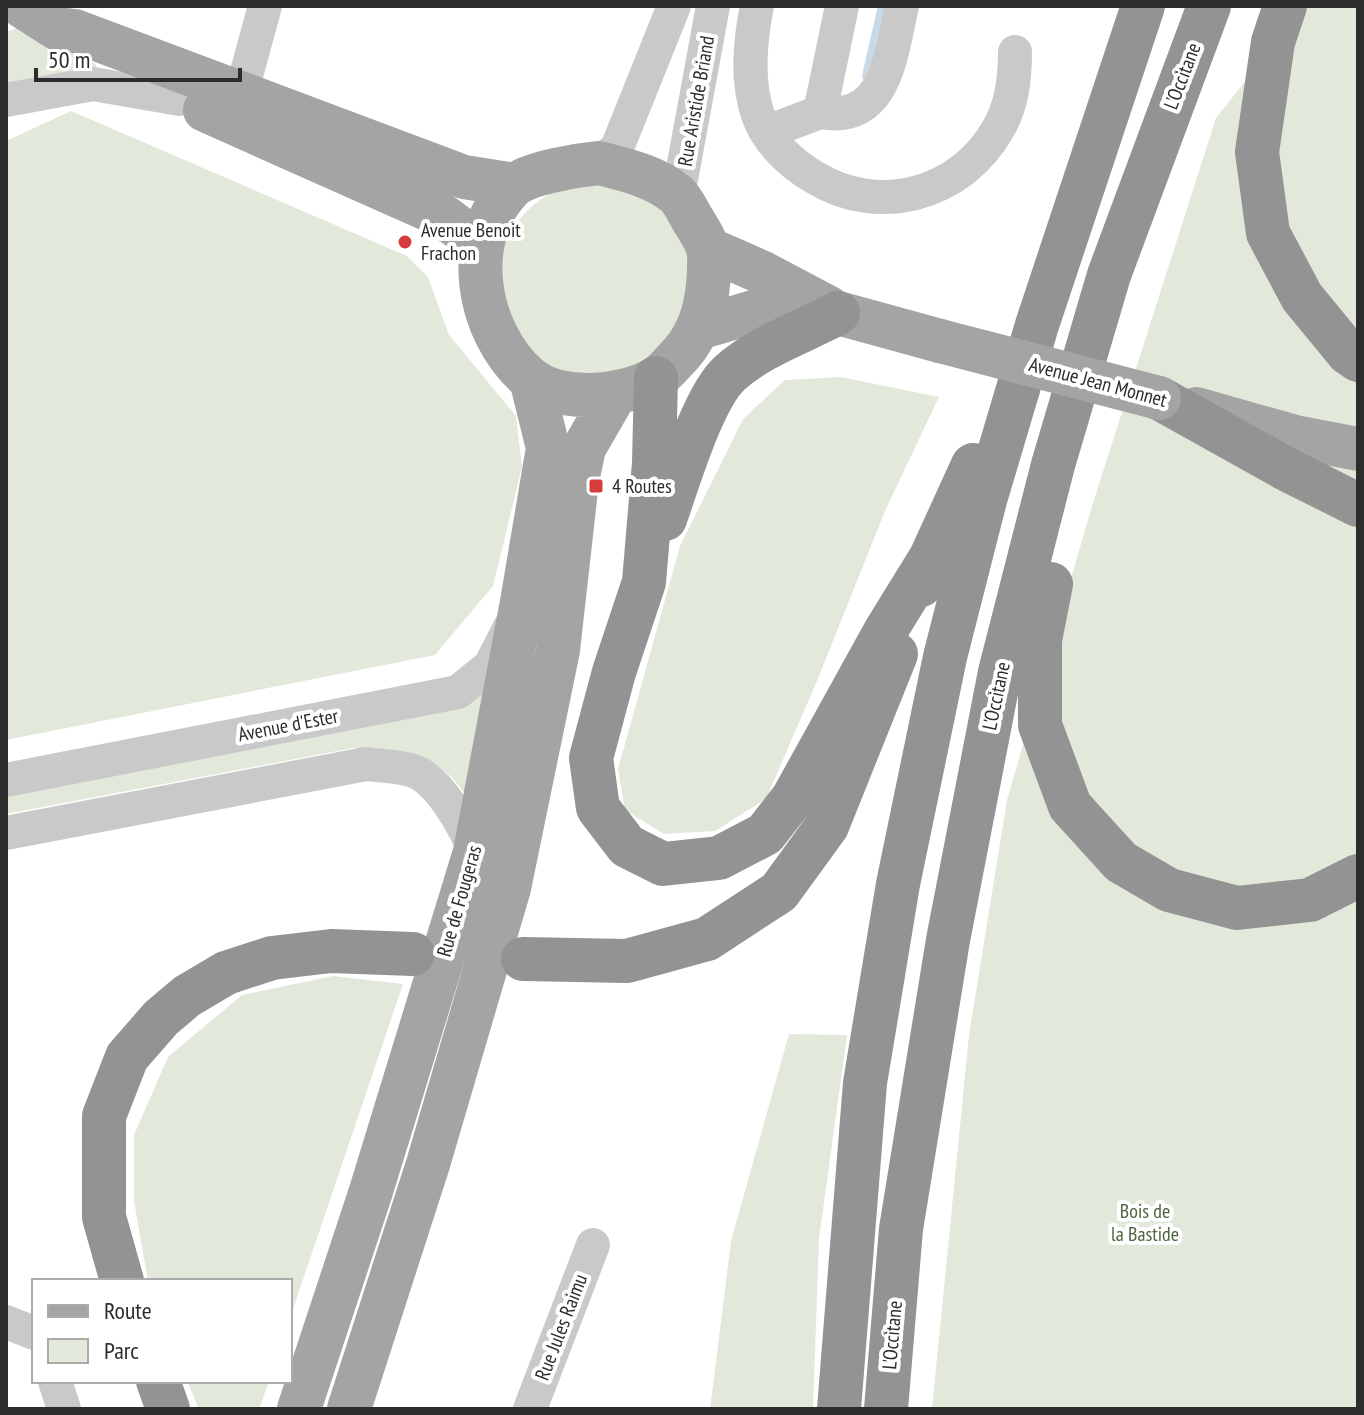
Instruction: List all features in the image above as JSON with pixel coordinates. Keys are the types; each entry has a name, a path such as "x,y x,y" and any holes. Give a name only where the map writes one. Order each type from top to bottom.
{"highway":[{"path":"839,1409 865,1083 898,884 945,657 985,500 1037,325 1143,6"},
{"name":"L'Occitane","path":"886,1409 901,1229 948,940 1000,672 1053,465 1109,275 1209,6"},
{"path":"1285,6 1273,42 1257,152 1268,233 1302,297 1348,353 1358,360"},
{"path":"838,313 770,347 729,373 704,412 614,672 591,758 598,808 627,846 663,864 719,858 765,834 793,798 886,630 931,557"},
{"path":"523,959 627,961 707,939 779,892 827,826 874,715 931,557 1037,325"},
{"path":"644,582 654,463 656,378"},
{"path":"1159,398 1358,505"},
{"path":"1053,465 1056,555 1040,640 1040,725 1070,806 1121,862 1169,890 1237,908 1310,900 1358,876"},
{"path":"121,1279 104,1217 104,1116 127,1057 161,1018 187,996 226,973 272,958 331,951 413,954"},
{"path":"159,1383 168,1409"}],"main road":[{"path":"22,6 58,29 67,43 180,99 443,216 482,245"},
{"path":"58,29 75,31 464,177 514,185 566,166 599,163 641,173 678,196 709,249 708,295 699,328 683,351 656,378 615,394 573,395 531,379 508,356 493,332 480,283 482,245 494,214 514,185"},
{"name":"Avenue Jean Monnet","path":"709,249 761,272 838,313 1295,437 1358,449"},
{"name":"Avenue Jean Monnet","path":"699,328 760,310 838,313"},
{"name":"Rue de Fougeras","path":"299,1409 371,1191 475,852 548,448 531,379"},
{"name":"Rue de Fougeras","path":"349,1409 428,1164 509,888 558,650 577,481 584,448 615,394"}],"street":[{"path":"241,94 265,6"},
{"name":"Rue Aristide Briand","path":"599,163 617,148 674,6"},
{"name":"Rue Aristide Briand","path":"678,196 713,6"},
{"path":"757,6 750,83 758,115 784,155 804,171 849,194 879,198 904,196 931,189 957,175 980,155 999,128 1010,100 1015,52"},
{"path":"820,112 842,6"},
{"path":"767,132 820,112 857,108 867,101 879,89 886,75 902,6"},
{"path":"6,100 93,84 180,99"},
{"name":"Avenue d'Ester","path":"6,780 458,692 490,666 522,602"},
{"path":"6,833 366,764 415,771 433,785 465,828 475,852"},
{"name":"Rue Jules Raimu","path":"530,1409 593,1245"},
{"path":"6,1322 32,1332"},
{"path":"56,1383 64,1409"}],"green space":[{"name":"Bois de la Bastide","path":"1305,6 1358,6 1358,1409 932,1409 969,1035 1007,800 1092,506 1216,118"},
{"path":"21,26 96,64 97,73 6,92 6,32"},
{"path":"71,111 407,256 428,277 449,335 516,416 522,467 493,586 435,655 6,740 6,141"},
{"path":"595,183 632,190 664,211 685,243 692,280 685,317 664,349 632,370 595,377 558,370 526,349 505,317 498,280 505,243 526,211 558,190"},
{"path":"841,377 939,397 885,511 766,799 715,831 664,834 625,810 618,769 680,546 743,419 785,380"},
{"path":"496,675 473,804 449,775 427,761 391,751 353,748 6,814 6,795"},
{"path":"333,976 403,984 292,1312 292,1279 148,1279 134,1201 134,1135 168,1057 242,995"},
{"path":"789,1034 847,1035 819,1239 813,1409 710,1409 731,1241"},
{"path":"188,1383 268,1383 259,1409 199,1409"}],"waterway":[{"path":"866,76 882,6"}],"place":[{"name":"Avenue Benoit Frachon","path":"405,242"},
{"name":"4 Routes","path":"596,486"}]}
